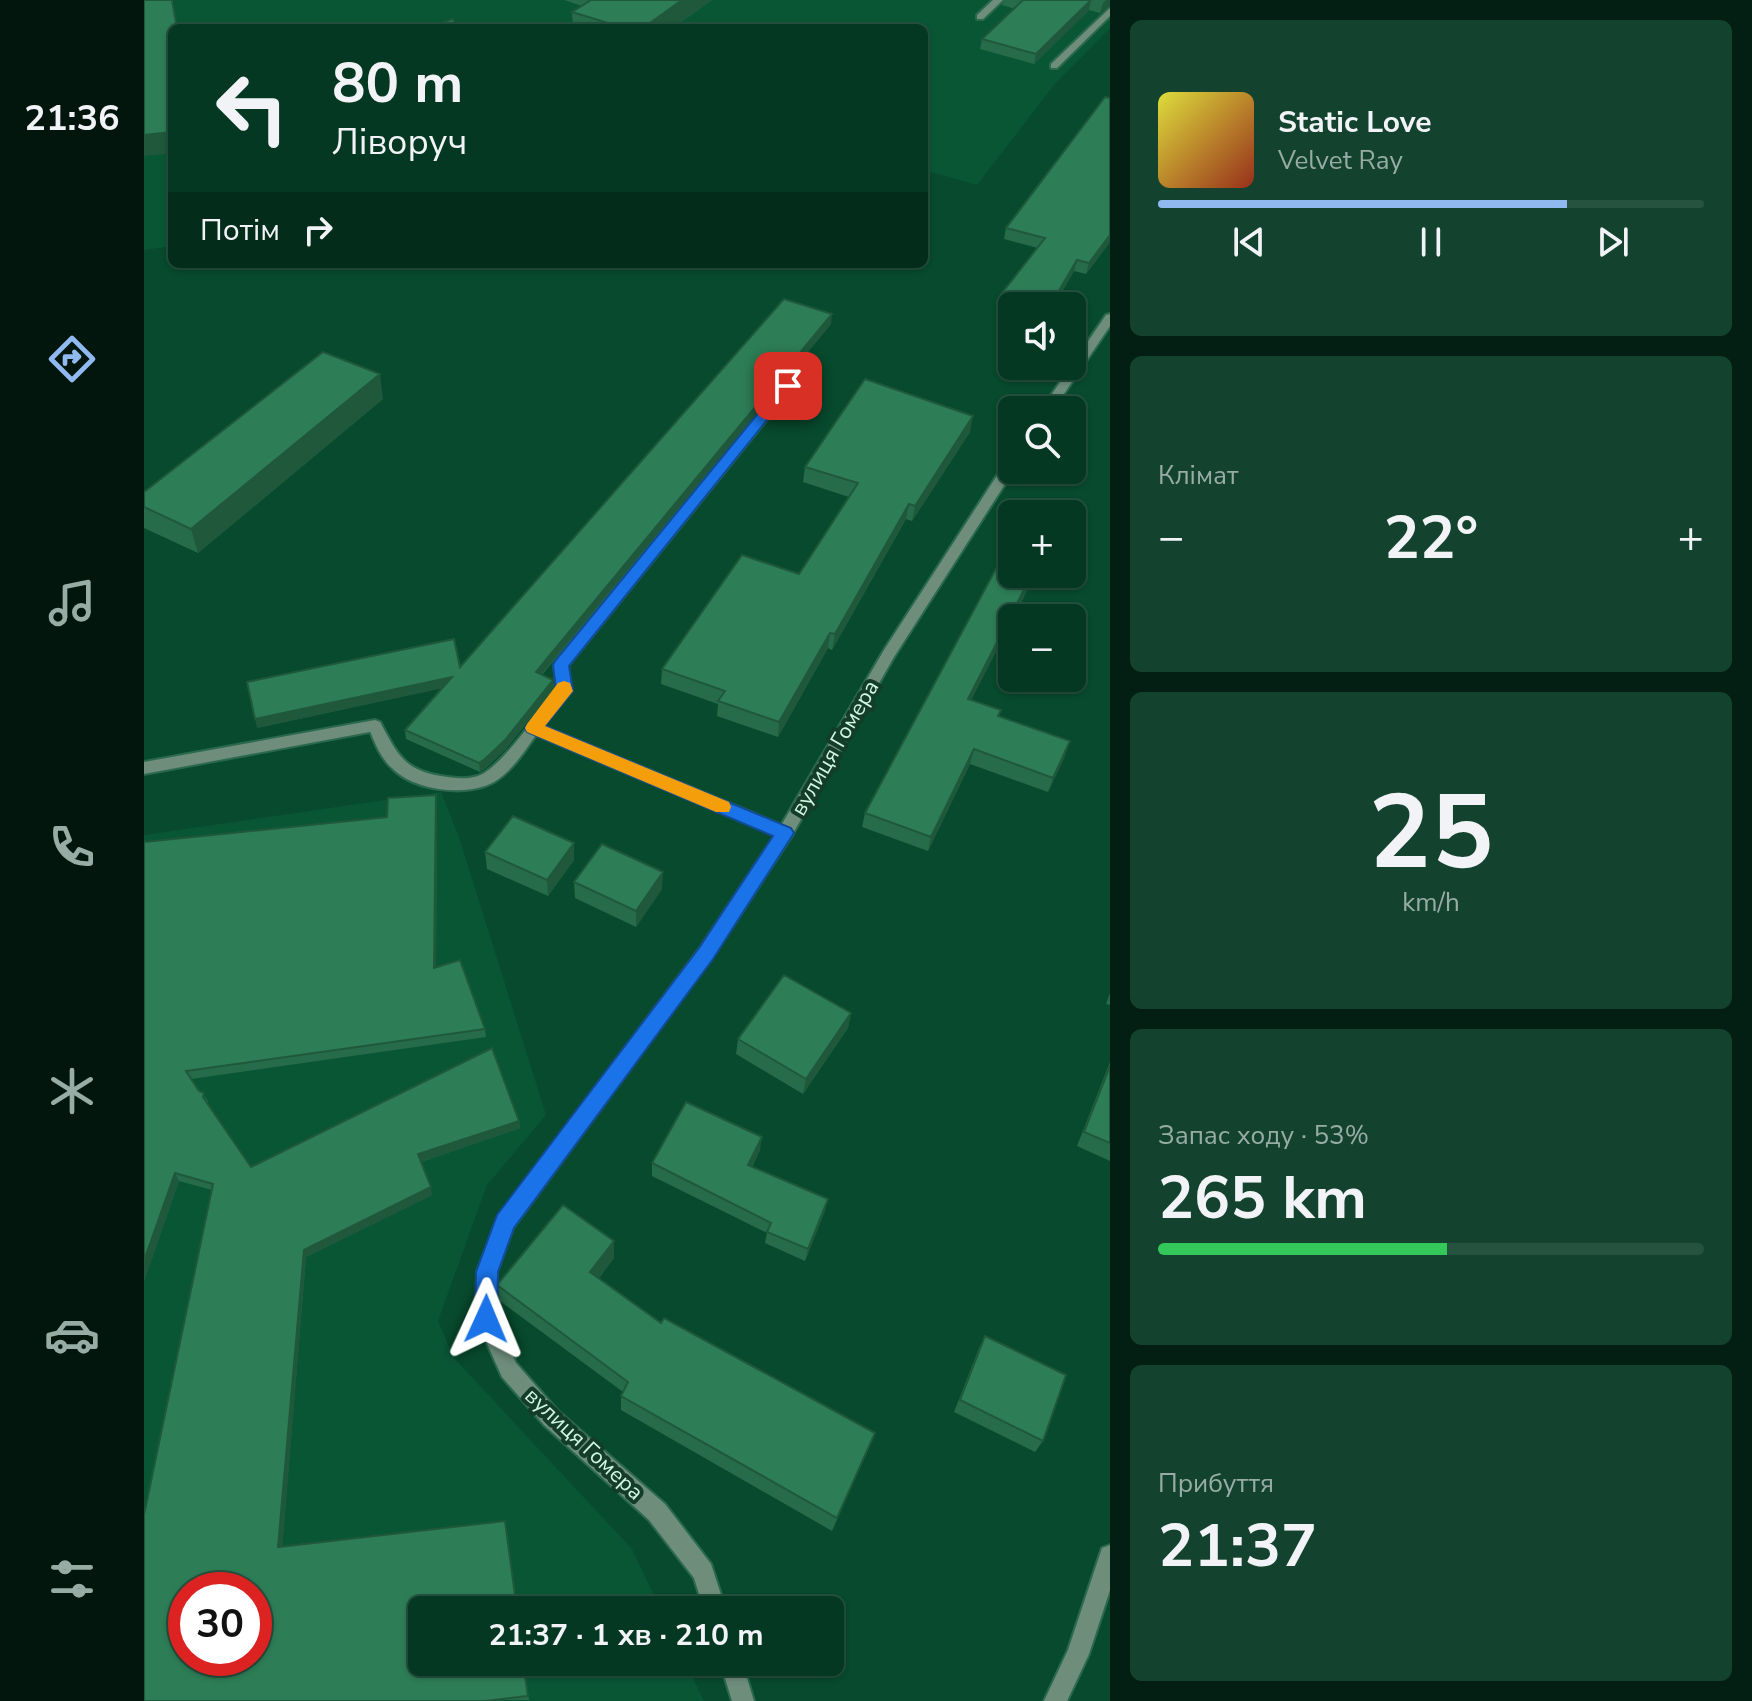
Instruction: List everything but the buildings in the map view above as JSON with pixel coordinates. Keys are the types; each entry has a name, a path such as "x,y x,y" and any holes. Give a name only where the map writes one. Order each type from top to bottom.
{"street":[{"path":"980,17 998,0"},
{"path":"1054,66 1110,11"},
{"path":"1056,396 1110,317"},
{"path":"144,768 375,726 383,747 403,770 462,785 485,780 503,765 564,691 561,665 806,363"},
{"name":"вулиця Гомера","path":"711,1596 703,1572 657,1512 551,1418 509,1370 486,1319 487,1272 505,1223 706,953 785,833 889,654 998,484"},
{"path":"533,728 785,833"},
{"path":"1055,1701 1078,1654 1110,1556"},
{"path":"735,1676 743,1701"}],"shaded area":[{"path":"144,0 1110,0 1110,28 1054,85 977,185 928,171 928,24 168,24 168,247 144,250"},
{"path":"441,792 459,837 546,1115 487,1185 438,1321 454,1358 632,1549 654,1596 408,1596 408,1676 692,1676 704,1701 144,1701 144,835"}],"slow traffic":[{"path":"564,687 564,691 533,728 722,807"}],"route":[{"path":"486,1319 487,1272 505,1223 706,953 785,833 533,728 564,691 561,665 788,386"}]}
